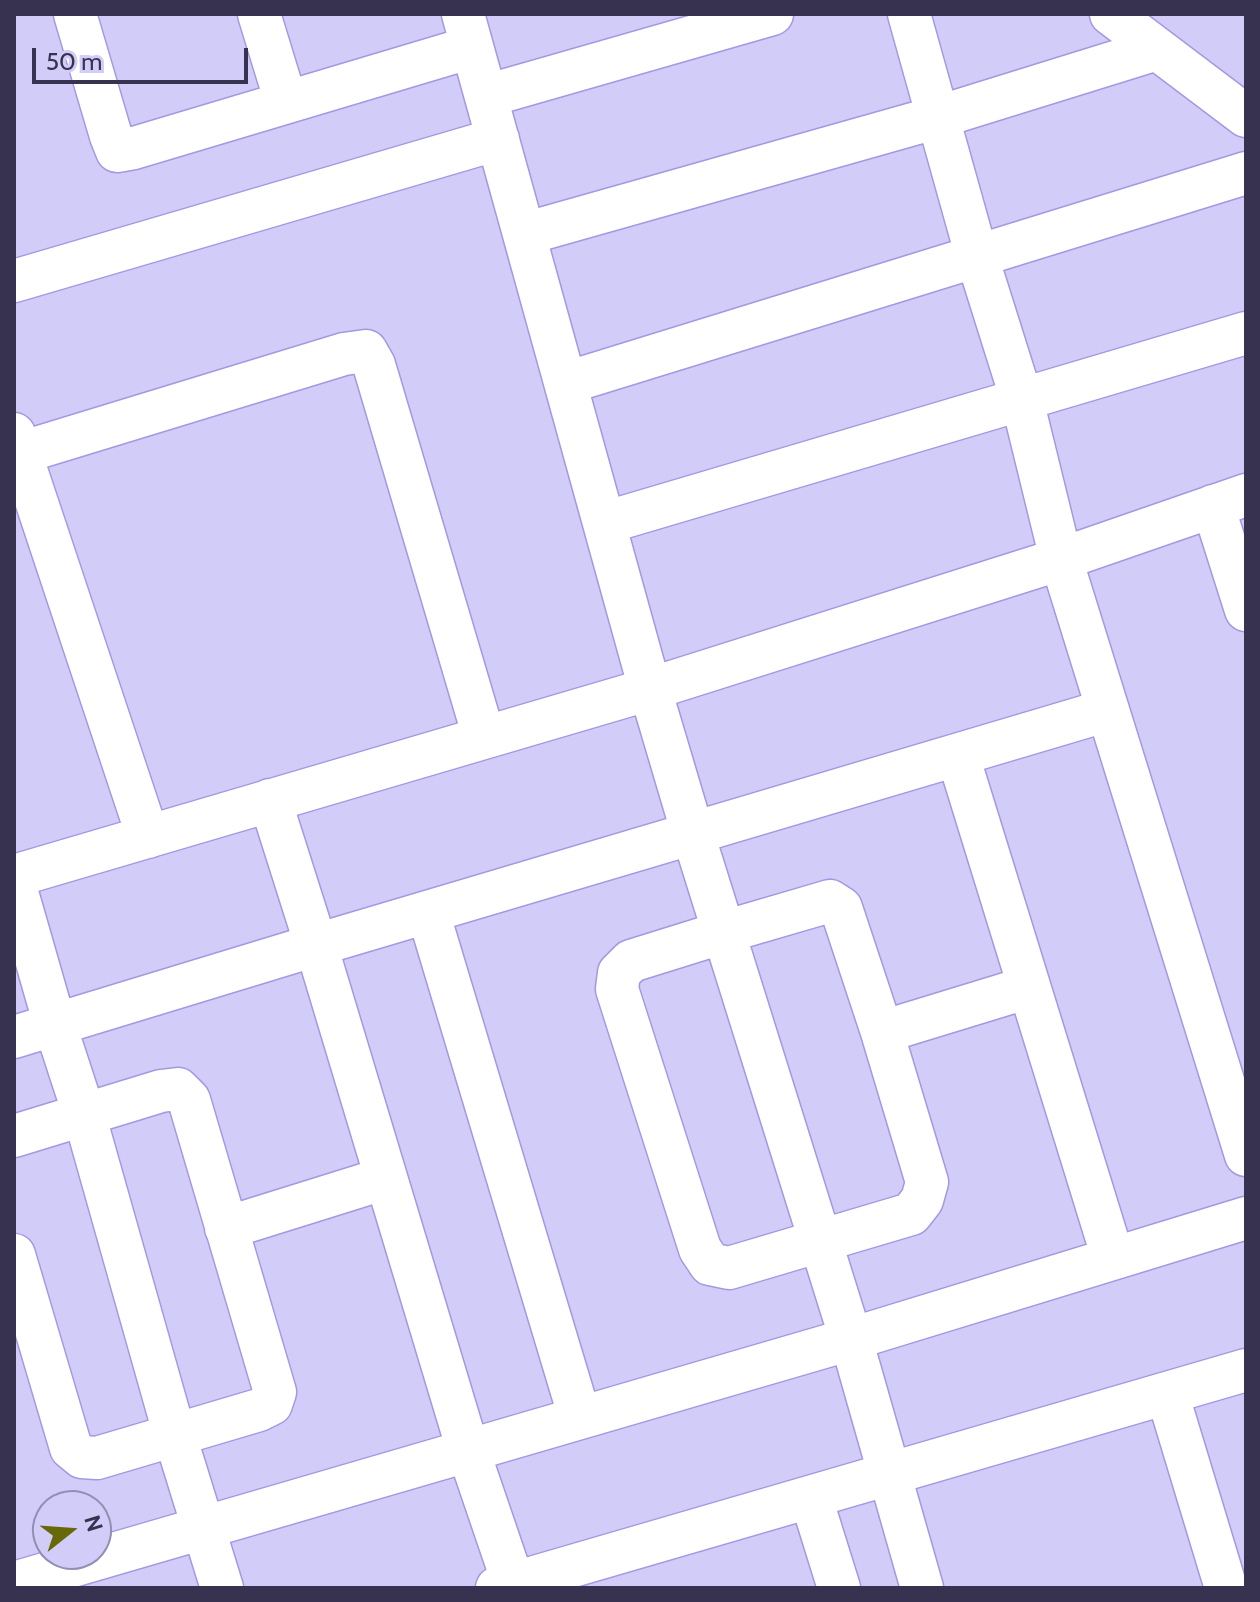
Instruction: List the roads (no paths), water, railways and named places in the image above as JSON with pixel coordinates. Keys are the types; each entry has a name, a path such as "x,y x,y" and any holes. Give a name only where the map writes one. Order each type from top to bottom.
{"street":[{"path":"75,14 117,151 286,102 468,30 650,689 851,1339 922,1588"},
{"path":"259,14 286,102"},
{"path":"486,96 772,14"},
{"path":"909,14 977,257 1022,400 1061,559 1246,1155"},
{"path":"524,234 938,117 1139,27 1246,116"},
{"path":"14,281 498,139"},
{"path":"566,383 1246,173"},
{"path":"604,523 1246,333"},
{"path":"148,837 19,462 344,354 366,351 374,365 484,737"},
{"path":"222,1588 14,879 270,800 650,689 1061,559 1229,500 1246,610"},
{"path":"14,1037 1108,710"},
{"path":"958,756 1113,1258"},
{"path":"270,800 508,1586 1246,1370"},
{"path":"830,901 841,908 882,1032 927,1182 922,1200 911,1214 729,1268 710,1264 700,1249 617,989 619,973 631,961 830,901"},
{"path":"428,912 580,1418"},
{"path":"882,1032 1029,987"},
{"path":"14,1136 161,1091 178,1089 189,1100 275,1392 271,1404 97,1458 82,1457 71,1448 17,1277"},
{"path":"226,1228 386,1178"},
{"path":"14,1583 851,1339 1246,1218"},
{"path":"1167,1393 1226,1588"},
{"path":"811,1498 839,1588"}]}
